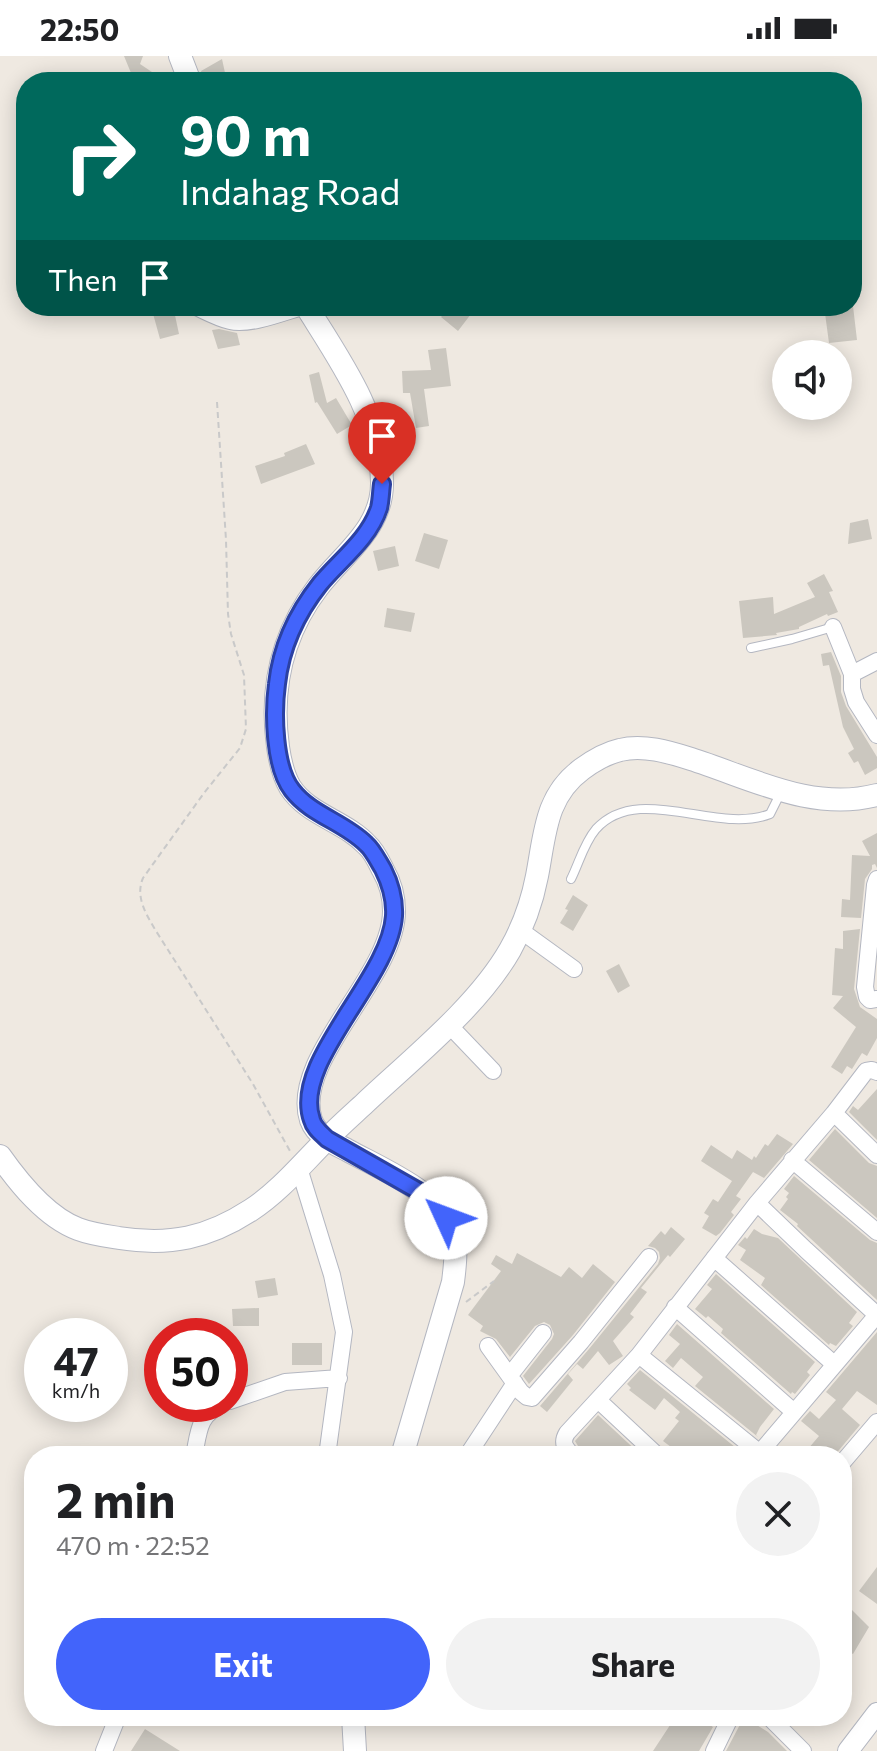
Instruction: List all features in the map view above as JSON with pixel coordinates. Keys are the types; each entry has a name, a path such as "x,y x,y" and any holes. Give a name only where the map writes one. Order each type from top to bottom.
{"main road":[{"path":"312,316 346,370 366,412 379,456 382,484 379,507 372,523 320,584 293,626 276,688 278,747 283,774 291,789 305,803 367,844 386,875 393,895 395,908 388,945 333,1036 316,1071 309,1101 316,1128 327,1139 436,1203 453,1231 456,1261 453,1282 405,1446"},
{"path":"0,1156 16,1178 54,1215 77,1229 136,1241 173,1242 205,1234 251,1210 279,1189 327,1139 449,1025 497,970 520,930 537,877 546,825 557,794 582,769 617,750 630,748 668,752 781,791 811,798 841,800 877,795"},
{"path":"354,1726 355,1751"}],"street":[{"path":"217,316 239,322 267,316"},
{"path":"833,627 852,674 856,702 876,731"},
{"path":"852,674 877,661"},
{"path":"877,879 865,987 870,1000 877,999"},
{"path":"520,930 574,969"},
{"path":"449,1025 493,1071"},
{"path":"564,1446 567,1433 639,1355 757,1203 866,1071 877,1072"},
{"path":"834,1113 877,1155"},
{"path":"792,1160 877,1232"},
{"path":"299,1168 343,1320 344,1343 329,1446"},
{"path":"757,1203 877,1315 765,1446"},
{"path":"488,1346 524,1395 533,1397 590,1332 649,1257"},
{"path":"714,1258 834,1364"},
{"path":"675,1307 794,1412"},
{"path":"473,1446 543,1333"},
{"path":"639,1355 748,1446"},
{"path":"248,1395 285,1382 339,1378"},
{"path":"598,1400 647,1446"},
{"path":"196,1446 201,1422"},
{"path":"852,1451 877,1422"},
{"path":"848,1751 877,1713"},
{"path":"104,1751 114,1726"},
{"path":"714,1751 726,1726"},
{"path":"778,1726 803,1751"}],"lane":[{"path":"751,648 833,627"},
{"path":"571,879 595,830 621,812 636,809 711,818 758,818 770,814 781,791"}],"path":[{"path":"217,402 228,614 244,675 246,729 240,748 143,878 139,889 145,912 253,1084 299,1168"},
{"path":"463,1305 494,1281"}],"building":[{"path":"124,56 143,56 140,64 152,72 131,72"},
{"path":"222,59 225,72 201,71"},
{"path":"154,316 175,316 179,334 160,339"},
{"path":"442,316 469,316 458,331"},
{"path":"825,316 854,316 857,340 829,340"},
{"path":"212,330 237,333 240,345 218,349"},
{"path":"446,348 451,386 424,389 429,426 416,428 410,393 403,393 402,371 431,370 428,350"},
{"path":"319,372 327,403 336,398 352,425 337,434 315,403 309,375"},
{"path":"306,444 315,464 261,484 255,466 285,456 284,453"},
{"path":"868,519 872,539 848,544 850,523"},
{"path":"424,533 448,540 439,569 415,561"},
{"path":"395,546 399,566 378,571 373,551"},
{"path":"824,574 833,591 829,592 838,612 827,614 799,629 777,635 743,638 739,601 773,597 774,614 815,597 807,583"},
{"path":"387,608 415,613 411,632 384,627"},
{"path":"831,652 841,676 841,692 846,706 877,757 877,768 865,775 858,761 854,763 848,753 854,749 843,727 829,665 823,666 821,654"},
{"path":"877,833 877,868 875,864 872,865 865,879 861,918 841,917 842,899 850,900 852,855 870,856 862,841"},
{"path":"573,895 588,905 573,931 560,923"},
{"path":"860,929 854,989 860,1007 877,1019 877,1038 867,1056 862,1053 852,1069 847,1066 842,1074 831,1067 856,1027 833,1008 843,996 832,995 835,948 843,949 843,931"},
{"path":"619,964 630,986 618,993 606,971"},
{"path":"877,1089 877,1140 849,1112 853,1106 858,1110"},
{"path":"835,1129 869,1163 877,1166 877,1218 809,1160"},
{"path":"777,1134 793,1144 764,1178 753,1172 736,1196 741,1199 731,1212 734,1215 720,1233 716,1236 702,1228 709,1216 704,1213 713,1199 718,1202 732,1181 701,1161 711,1145 732,1159 737,1150 752,1160"},
{"path":"794,1176 877,1243 877,1300 780,1210 788,1199 789,1193 784,1189"},
{"path":"671,1227 685,1239 641,1288 647,1292 630,1314 634,1317 613,1341 623,1356 609,1365 598,1351 583,1369 577,1364 568,1374 573,1380 547,1412 540,1406 658,1264 659,1252 648,1246 661,1231 665,1235"},
{"path":"754,1229 778,1238 857,1312 849,1323 853,1326 836,1346 829,1345 761,1285 765,1278 740,1260 746,1250 738,1245"},
{"path":"517,1253 561,1277 569,1267 582,1278 593,1264 615,1282 529,1384 523,1376 552,1339 554,1334 550,1325 544,1322 535,1326 510,1357 496,1339 480,1331 483,1326 468,1315 501,1271 491,1264 496,1255 512,1264"},
{"path":"716,1274 815,1362 807,1372 810,1375 795,1394 791,1394 721,1333 723,1329 708,1316 706,1318 695,1309 712,1289 707,1285"},
{"path":"275,1278 278,1295 258,1298 255,1281"},
{"path":"259,1308 259,1326 248,1326 248,1318 233,1318 232,1309"},
{"path":"677,1324 774,1409 760,1427 758,1437 695,1386 703,1377 681,1358 673,1368 665,1361 680,1344 669,1335"},
{"path":"877,1332 877,1405 857,1391 842,1409 860,1425 842,1446 810,1446 819,1436 801,1421 810,1411 819,1419 836,1400 826,1392"},
{"path":"292,1343 322,1343 322,1365 292,1365"},
{"path":"640,1370 734,1446 670,1446 663,1441 679,1421 675,1418 680,1412 664,1398 655,1410 629,1390 631,1388 627,1384"},
{"path":"598,1415 631,1446 578,1446 575,1441"},
{"path":"877,1567 877,1604 859,1591"},
{"path":"852,1610 869,1627 852,1653"},
{"path":"669,1726 713,1727 699,1751 653,1751"},
{"path":"739,1726 758,1726 787,1751 726,1751"},
{"path":"145,1729 180,1751 131,1751"}],"route":[{"path":"382,484 379,507 372,523 320,584 293,626 276,688 278,747 283,774 291,789 305,803 367,844 386,875 395,908 388,945 333,1036 316,1071 309,1101 311,1119 327,1139 422,1193 436,1203 446,1218"}]}
